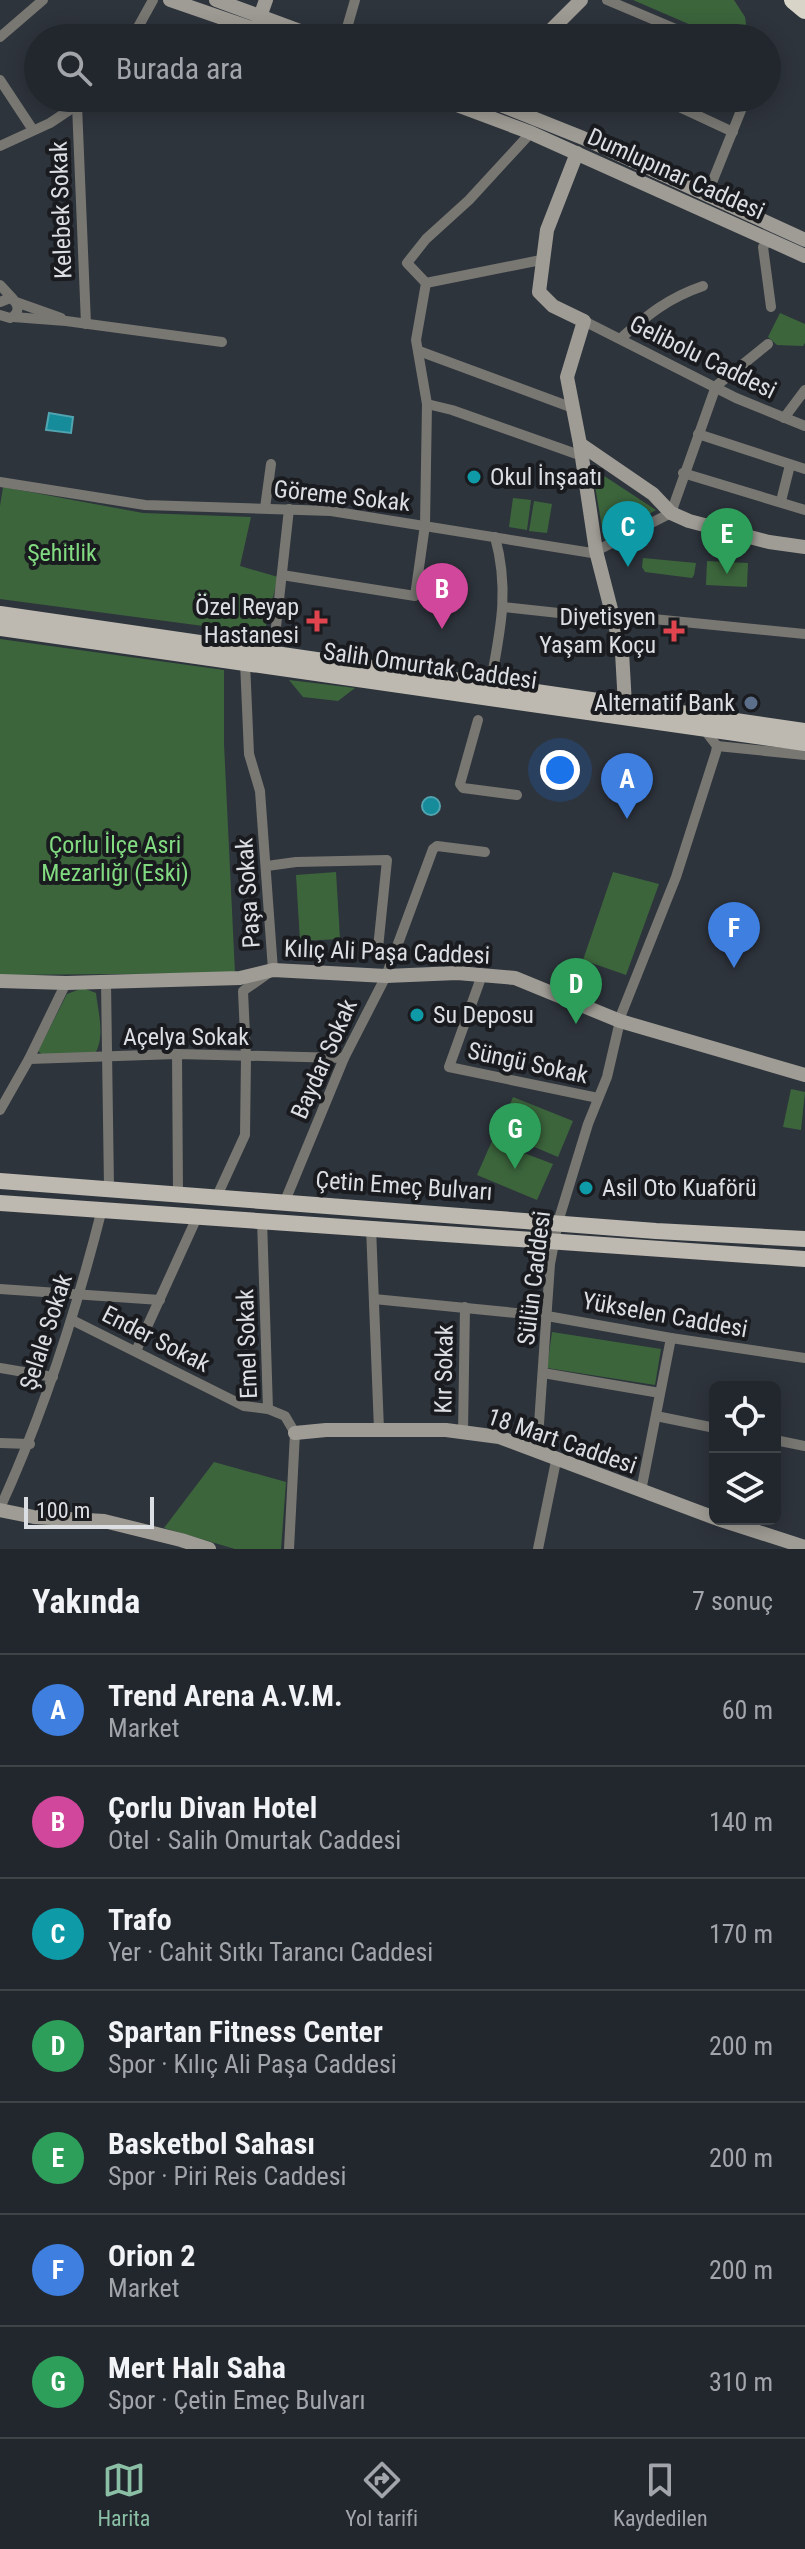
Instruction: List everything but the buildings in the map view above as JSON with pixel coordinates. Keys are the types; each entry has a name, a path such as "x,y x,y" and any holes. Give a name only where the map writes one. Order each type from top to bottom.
{"highway":[{"path":"793,0 805,10"}],"main road":[{"name":"Salih Omurtak Caddesi","path":"0,614 805,731"},
{"name":"Salih Omurtak Caddesi","path":"0,628 805,743"},
{"name":"Çetin Emeç Bulvarı","path":"0,1181 656,1231 805,1239"},
{"name":"Çetin Emeç Bulvarı","path":"0,1203 805,1259"}],"street":[{"path":"0,37 43,0"},
{"path":"140,24 153,0"},
{"path":"170,0 243,11"},
{"path":"216,0 243,11 262,24"},
{"path":"258,23 266,0"},
{"path":"348,24 355,0"},
{"path":"557,24 581,0"},
{"path":"607,0 664,24"},
{"path":"0,80 33,130"},
{"path":"2,141 33,130 64,112"},
{"name":"Kelebek Sokak","path":"81,112 86,324"},
{"name":"Dumlupınar Caddesi","path":"475,112 529,132 805,256"},
{"name":"Dumlupınar Caddesi","path":"519,112 805,240"},
{"path":"690,112 733,132"},
{"path":"707,195 741,112"},
{"path":"426,283 407,263 426,239 469,200 517,149 529,132"},
{"path":"577,153 547,230 539,292 553,306 584,321 567,377 596,551 622,652 625,705"},
{"path":"769,240 763,247 771,307"},
{"path":"426,283 541,260"},
{"path":"282,575 415,596 425,525 427,404 416,340 426,283"},
{"path":"0,285 14,301 17,312 8,317 1,329"},
{"path":"621,338 664,302 703,286"},
{"path":"0,302 7,298 66,321"},
{"path":"8,317 66,321 222,342"},
{"name":"Gelibolu Caddesi","path":"584,321 736,398 805,426"},
{"path":"596,551 671,513 716,386 768,344"},
{"path":"419,351 573,408"},
{"path":"784,418 805,390"},
{"path":"427,404 581,450 653,494 671,513 689,521 769,542 805,542"},
{"path":"698,434 805,469"},
{"path":"265,508 271,464"},
{"path":"781,501 790,465"},
{"path":"683,473 804,508"},
{"name":"Göreme Sokak","path":"0,482 145,505 331,511 579,552 596,551"},
{"path":"273,654 289,509"},
{"path":"490,686 503,607 502,562 495,537"},
{"path":"503,607 805,634"},
{"name":"Paşa Sokak","path":"217,1196 245,1135 243,991 273,970 260,791 249,754 245,662"},
{"path":"478,720 460,784 463,788 517,795"},
{"path":"704,729 717,746 805,755"},
{"name":"Sülün Caddesi","path":"537,1453 550,1264 558,1222 607,1077 620,1021 676,877 717,746"},
{"name":"Baydar Sokak","path":"285,1201 344,1058 386,976 433,849 437,846 485,852"},
{"path":"267,866 296,862 387,860 377,958"},
{"name":"Kılıç Ali Paşa Caddesi","path":"0,981 66,983 240,978 273,970 386,976 457,973 515,978 620,1021 805,1075"},
{"name":"Süngü Sokak","path":"482,975 449,1067 598,1098"},
{"path":"106,982 109,1188"},
{"path":"0,1110 66,983"},
{"path":"177,1054 178,1193"},
{"name":"Açelya Sokak","path":"29,1059 177,1054 344,1058"},
{"name":"Şelale Sokak","path":"0,1509 30,1444 53,1377 81,1294 102,1209"},
{"path":"136,1351 198,1215"},
{"name":"Emel Sokak","path":"262,1219 268,1409 285,1416 295,1433"},
{"path":"371,1227 379,1430"},
{"path":"0,1289 160,1300"},
{"name":"Yükselen Caddesi","path":"374,1299 547,1316 805,1358"},
{"name":"Kır Sokak","path":"463,1432 465,1307"},
{"name":"Ender Sokak","path":"72,1320 244,1406 268,1409"},
{"path":"641,1491 671,1338"},
{"path":"0,1368 53,1377"},
{"path":"543,1373 660,1393"},
{"path":"656,1416 709,1427"},
{"name":"18 Mart Caddesi","path":"295,1433 446,1430 499,1437 556,1461 709,1515"},
{"path":"289,1549 295,1433"},
{"path":"781,1441 805,1446"},
{"path":"0,1443 30,1444"},
{"path":"538,1549 556,1461"},
{"path":"0,1509 34,1517 104,1521 178,1544 209,1549"},
{"name":"18 Mart Caddesi","path":"738,1525 805,1547"}],"green space":[{"path":"633,0 734,0 746,24 689,24"},
{"path":"780,313 805,324 803,346 777,345 768,337"},
{"path":"592,468 656,510 604,539"},
{"name":"Şehitlik","path":"3,487 143,513 251,517 240,566 278,577 264,634 0,599 0,506"},
{"path":"513,498 531,500 527,530 509,527"},
{"path":"534,501 552,504 547,533 529,531"},
{"path":"643,558 696,563 694,575 692,578 645,572"},
{"path":"707,561 748,563 747,587 706,585"},
{"name":"Çorlu İlçe Asri Mezarlığı (Eski)","path":"0,639 224,670 224,744 235,973 0,975"},
{"path":"289,680 355,688 338,701 303,697"},
{"path":"336,872 340,939 300,941 296,875"},
{"path":"613,872 659,884 626,975 583,960"},
{"path":"83,988 96,993 100,1033 98,1048 94,1055 45,1057 38,1051 67,994"},
{"path":"791,1089 805,1092 801,1130 783,1127"},
{"path":"513,1097 573,1121 558,1157 499,1132"},
{"path":"492,1141 553,1164 537,1200 477,1175"},
{"path":"552,1332 661,1349 655,1385 547,1368"},
{"path":"214,1462 286,1482 281,1549 235,1549 164,1528"}],"water":[{"path":"49,413 73,417 71,433 46,430"},
{"path":"431,797 440,806 431,815 422,806"}],"place":[{"name":"Okul İnşaatı","path":"474,477"},
{"name":"Trafo","path":"628,567"},
{"name":"Basketbol Sahası","path":"727,574"},
{"name":"Özel Reyap Hastanesi","path":"317,621"},
{"name":"Çorlu Divan Hotel","path":"442,629"},
{"name":"Diyetisyen Yaşam Koçu","path":"674,631"},
{"name":"Alternatif Bank","path":"751,703"},
{"name":"Trend Arena A.V.M.","path":"627,819"},
{"name":"Orion 2","path":"734,968"},
{"name":"Su Deposu","path":"417,1015"},
{"name":"Spartan Fitness Center","path":"576,1024"},
{"name":"Mert Halı Saha","path":"515,1169"},
{"name":"Asil Oto Kuaförü","path":"586,1188"}]}
